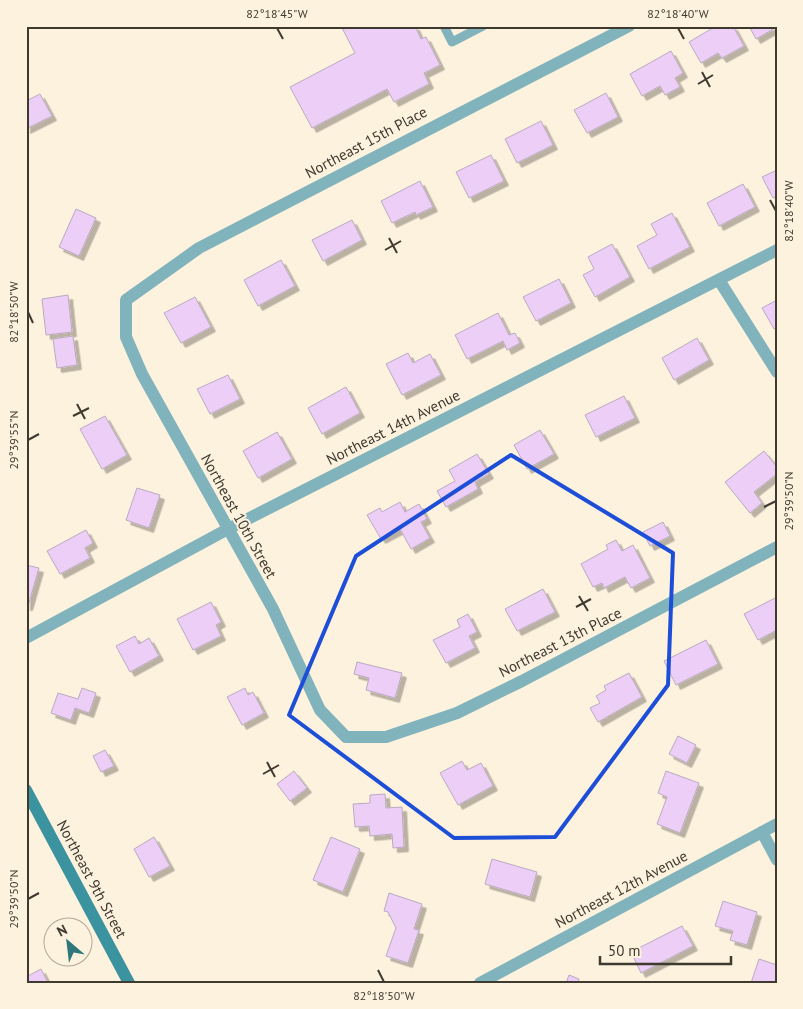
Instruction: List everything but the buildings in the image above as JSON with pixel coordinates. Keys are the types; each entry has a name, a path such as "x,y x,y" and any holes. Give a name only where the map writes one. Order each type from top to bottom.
{"street":[{"name":"Northeast 15th Place","path":"126,300 199,248 629,26"},
{"name":"Northeast 14th Avenue","path":"26,638 228,529 777,250"},
{"path":"719,280 777,372"},
{"name":"Northeast 10th Street","path":"126,300 126,337 142,374 273,609 320,710 346,737 349,737"},
{"name":"Northeast 13th Place","path":"349,737 386,737 457,713 522,681 777,547"},
{"name":"Northeast 9th Street","path":"26,790 129,983"},
{"name":"Northeast 12th Avenue","path":"480,983 498,979 777,824"},
{"path":"762,832 777,860"}],"lane":[{"path":"444,26 452,42 482,26"}],"highlighted area":[{"path":"511,455 673,553 668,685 555,837 454,838 289,715 356,556"}]}
